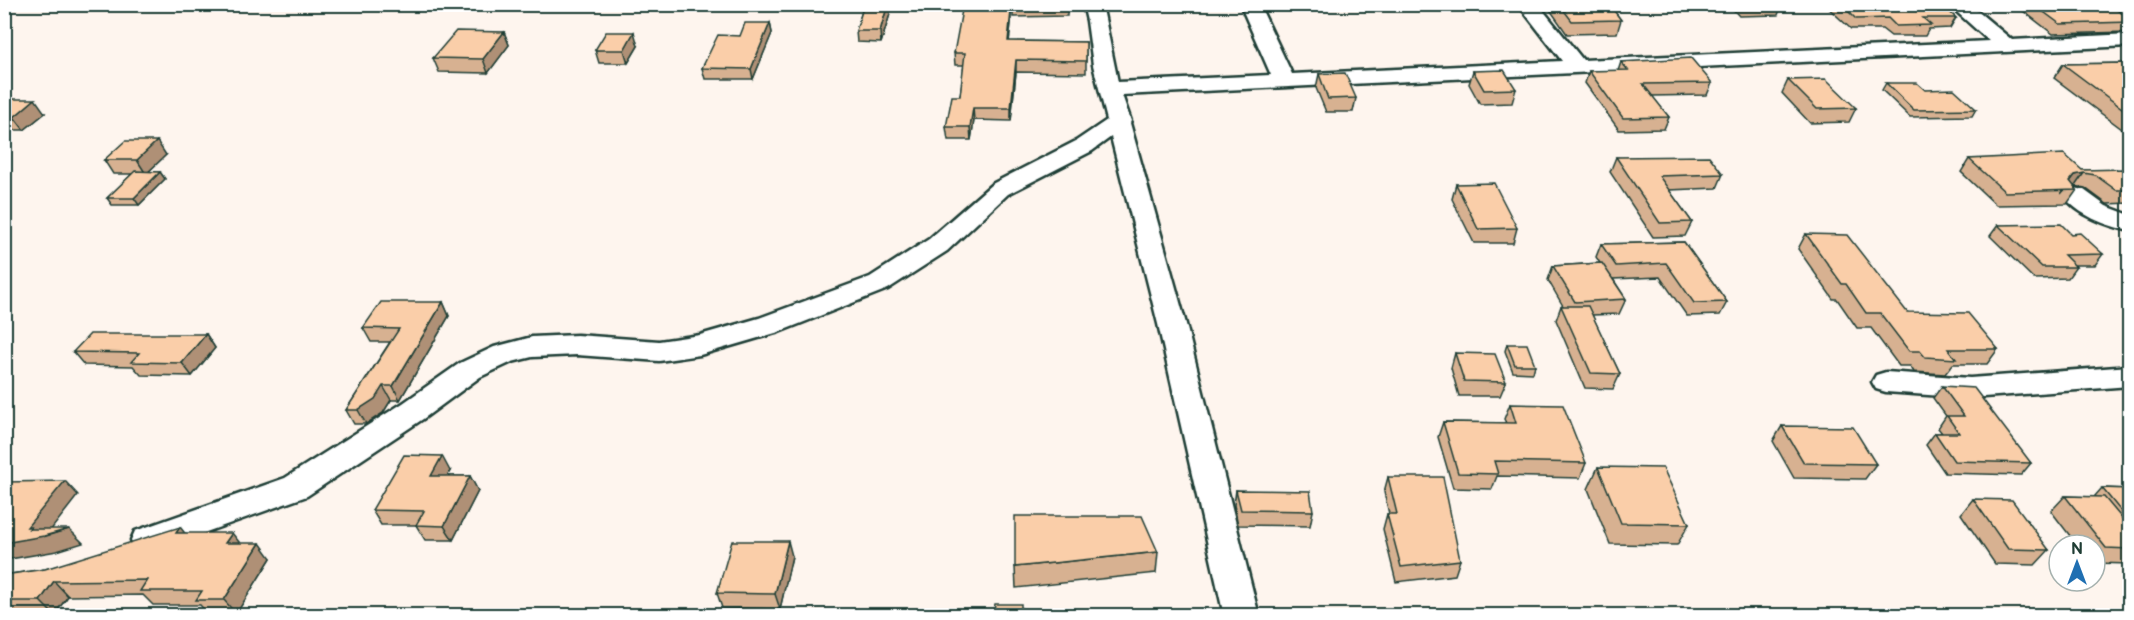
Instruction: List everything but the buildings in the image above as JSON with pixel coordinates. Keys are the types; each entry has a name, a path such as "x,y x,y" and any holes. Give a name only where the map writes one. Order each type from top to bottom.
{"street":[{"path":"1092,4 1110,89 1172,324 1242,615"},
{"path":"1249,4 1285,82"},
{"path":"1527,4 1577,66"},
{"path":"1958,4 2006,45"},
{"path":"2108,4 2129,18"},
{"path":"1110,89 2130,40"},
{"path":"113,550 179,531 296,487 470,370 504,354 532,347 577,345 659,351 700,345 769,325 879,283 938,246 1000,189 1084,146 1120,121"},
{"path":"2075,195 2097,211 2130,225"},
{"path":"1886,382 1970,388 2130,376"}]}
